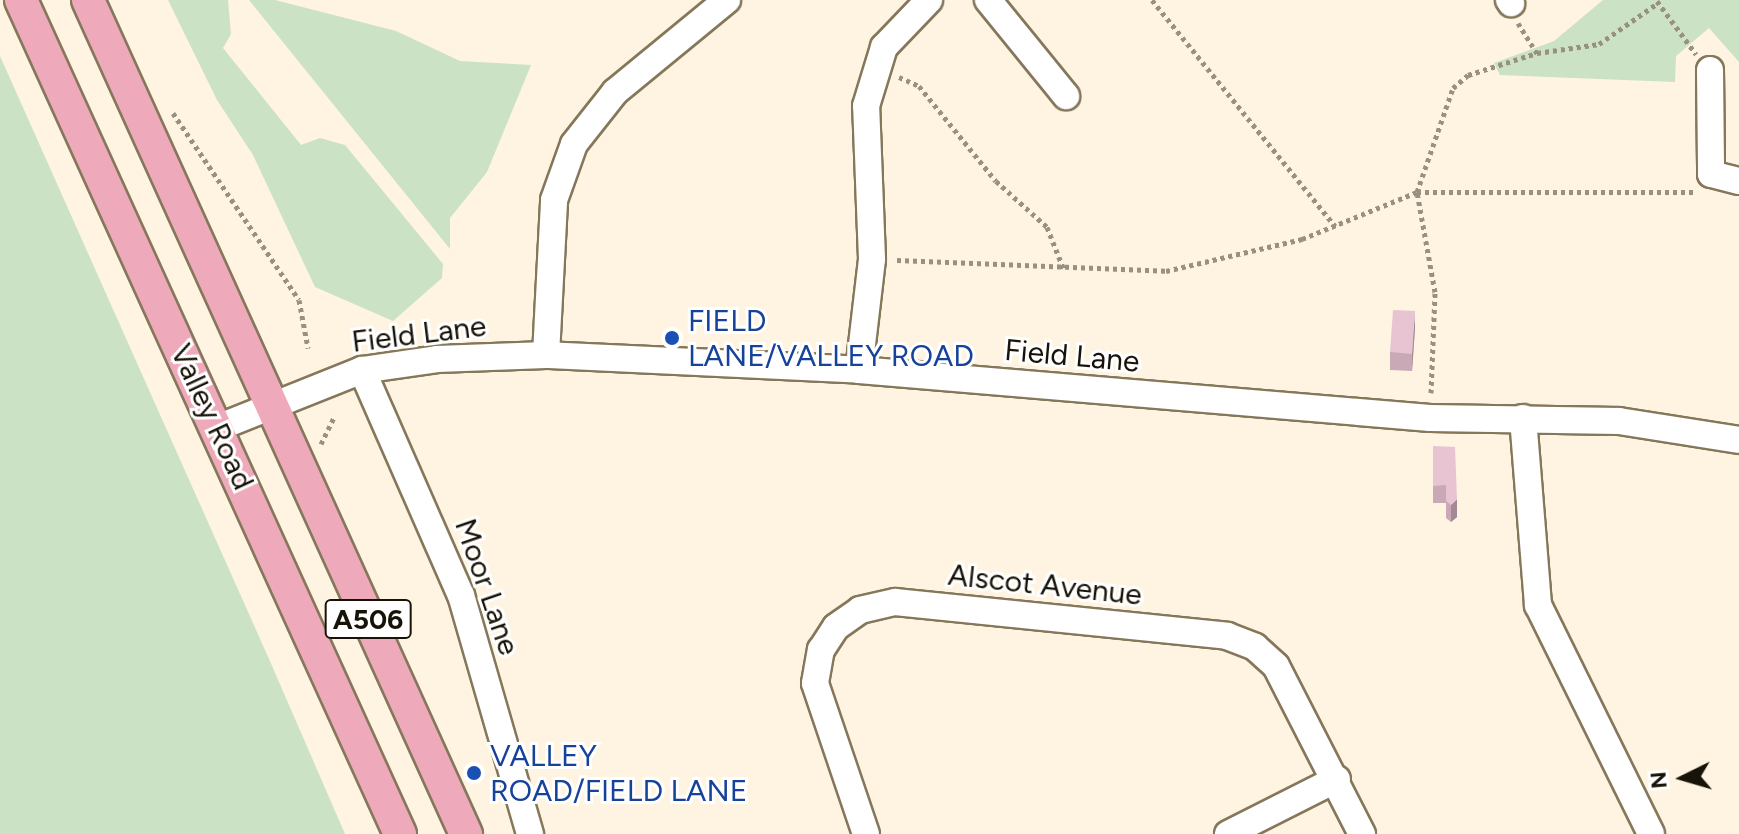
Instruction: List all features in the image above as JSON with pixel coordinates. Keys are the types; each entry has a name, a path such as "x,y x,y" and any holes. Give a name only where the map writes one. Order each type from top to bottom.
{"main road":[{"name":"Valley Road","path":"21,0 400,834"},
{"name":"Valley Road","path":"88,0 466,834"}],"street":[{"path":"546,355 554,200 574,144 615,92 727,0"},
{"path":"859,370 872,259 864,142 874,72 896,31 929,0"},
{"path":"988,0 1066,96"},
{"path":"1710,70 1711,174 1739,181"},
{"name":"Field Lane","path":"217,428 362,370 437,359 546,355 859,370 1430,418 1619,421 1739,440"},
{"name":"Moor Lane","path":"362,370 461,595 530,834"},
{"path":"1523,418 1538,605 1651,834"},
{"name":"Alscot Avenue","path":"866,834 815,683 821,650 836,627 860,610 895,602 1227,636 1255,647 1276,666 1337,779 1362,834"},
{"path":"1228,834 1337,779"}],"path":[{"path":"1152,0 1335,226"},
{"path":"1430,418 1435,292 1417,192 1453,88 1468,75 1537,53 1599,44 1658,1 1710,70"},
{"path":"874,72 919,86 996,181 1047,227 1064,270"},
{"path":"165,98 299,300 308,348"},
{"path":"872,259 1064,270 1166,271 1232,260 1335,226 1417,192 1674,194 1700,191 1711,174"},
{"path":"321,457 321,439 335,415"}],"green space":[{"path":"168,0 228,0 231,34 223,48 301,145 320,138 345,145 443,264 442,278 393,321 315,287 253,155 217,100"},
{"path":"249,0 275,0 396,31 460,61 531,65 487,172 450,218 450,249"},
{"path":"1603,0 1739,0 1739,62 1709,28 1676,56 1675,82 1500,75 1494,63 1554,41"},
{"path":"0,56 269,659 345,834 0,834"}],"building":[{"path":"1393,310 1415,311 1412,354 1390,352"},
{"path":"1433,446 1455,447 1457,499 1451,505 1446,501 1446,485 1433,486"}],"place":[{"name":"FIELD LANE/VALLEY ROAD","path":"672,338"},
{"name":"VALLEY ROAD/FIELD LANE","path":"474,773"}]}
